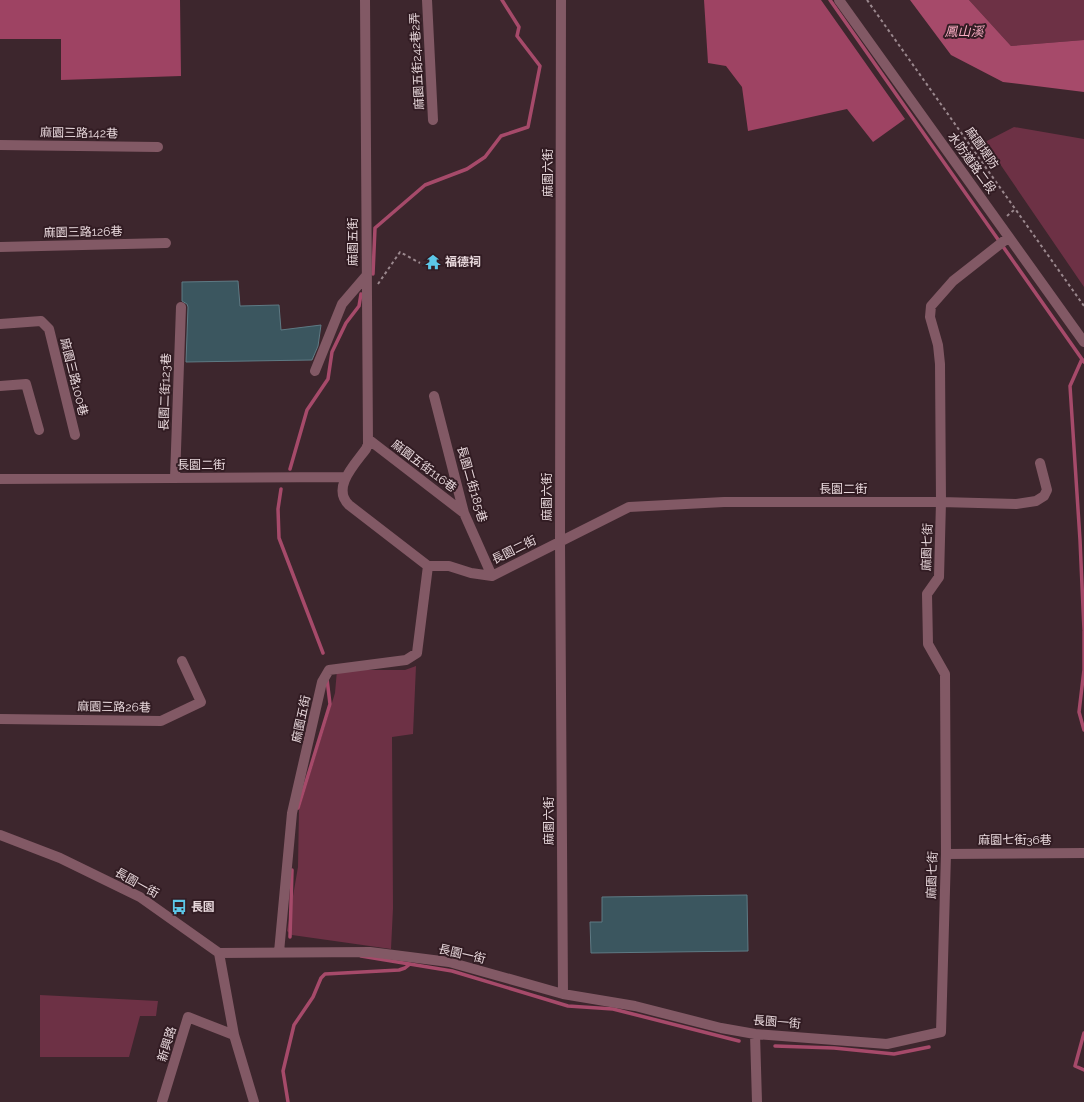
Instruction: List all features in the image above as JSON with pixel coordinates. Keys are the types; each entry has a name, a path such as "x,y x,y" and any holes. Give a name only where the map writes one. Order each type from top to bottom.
{"street":[{"name":"麻園五街","path":"346,477 366,449 368,439 365,0"},
{"name":"麻園五街242巷2弄","path":"427,0 433,120"},
{"name":"麻園六街","path":"561,0 560,542 563,994"},
{"name":"水防道路二段","path":"839,0 1084,342"},
{"name":"麻園三路142巷","path":"0,145 158,147"},
{"name":"麻園七街","path":"941,1032 946,854 944,674 928,644 927,594 939,577 941,502 940,364 938,345 930,317 931,306 953,281 1009,237"},
{"name":"麻園三路126巷","path":"0,247 166,243"},
{"path":"315,371 342,304 366,276"},
{"name":"長園二街123巷","path":"175,478 180,307"},
{"name":"麻園三路100巷","path":"0,324 41,321 49,329 74,435"},
{"path":"0,386 26,384 39,430"},
{"name":"長園二街185巷","path":"434,396 464,513 492,576"},
{"name":"麻園五街116巷","path":"368,439 464,513"},
{"name":"長園二街","path":"428,566 449,566 472,573 492,576 629,507 724,502 941,502 1016,504 1036,501 1044,496 1046,490 1040,463"},
{"path":"346,477 342,495 344,500 428,566"},
{"name":"長園二街","path":"0,479 346,477"},
{"name":"麻園五街","path":"280,952 292,813 322,682 329,670 406,660 417,653 428,566"},
{"name":"麻園三路26巷","path":"0,719 161,721 201,702 182,661"},
{"name":"長園一街","path":"0,835 60,858 140,897 219,953 370,952 449,962 563,994 635,1006 721,1028 755,1034 887,1044 941,1032"},
{"name":"麻園七街36巷","path":"946,854 1084,853"},
{"path":"219,953 234,1035 254,1102"},
{"name":"新興路","path":"162,1102 188,1017 234,1035"},
{"path":"755,1034 757,1102"}],"path":[{"name":"麻園堤防","path":"867,0 1084,306"},
{"path":"366,301 400,252 420,263"}],"shaded area":[{"path":"0,0 180,0 181,76 61,80 61,39 0,39"},
{"path":"704,0 821,0 905,119 873,142 847,109 748,131 742,87 726,66 708,63"},
{"path":"969,0 1084,0 1084,40 1011,46"},
{"path":"1014,127 1084,139 1084,287 985,142"},
{"path":"416,666 413,734 392,737 393,908 391,949 292,935 287,931 298,867 299,810 335,693 337,670 405,670"},
{"path":"40,995 158,1001 156,1016 140,1016 129,1057 40,1057"}],"water":[{"name":"鳳山溪","path":"910,0 969,0 1011,46 1084,40 1084,92 1003,82 951,55"}],"building":[{"path":"238,281 240,306 279,305 281,330 321,325 318,346 312,360 186,362 188,307 187,304 182,301 182,282"},
{"path":"747,895 748,951 591,953 590,922 602,922 602,897"}],"waterway":[{"path":"373,274 375,228 425,185 467,169 485,157 501,136 528,127 540,66 517,36 519,27 502,0"},
{"path":"830,0 1084,362"},
{"path":"290,469 307,410 328,379 332,352 346,323 359,306 361,294"},
{"path":"1082,359 1070,386 1084,630"},
{"path":"281,489 278,509 279,538 323,653"},
{"path":"1084,631 1084,670 1079,712 1084,730"},
{"path":"298,808 330,704 327,679"},
{"path":"290,937 292,870"},
{"path":"361,956 452,971 568,1006 613,1009 739,1041"},
{"path":"288,1102 283,1071 294,1025 313,997 321,978 325,974 399,970 410,964"},
{"path":"1084,1033 1075,1066 1084,1070"},
{"path":"775,1046 834,1048 894,1054 929,1047"}],"place":[{"name":"福德祠","path":"433,262"},
{"name":"長園","path":"179,907"}]}
